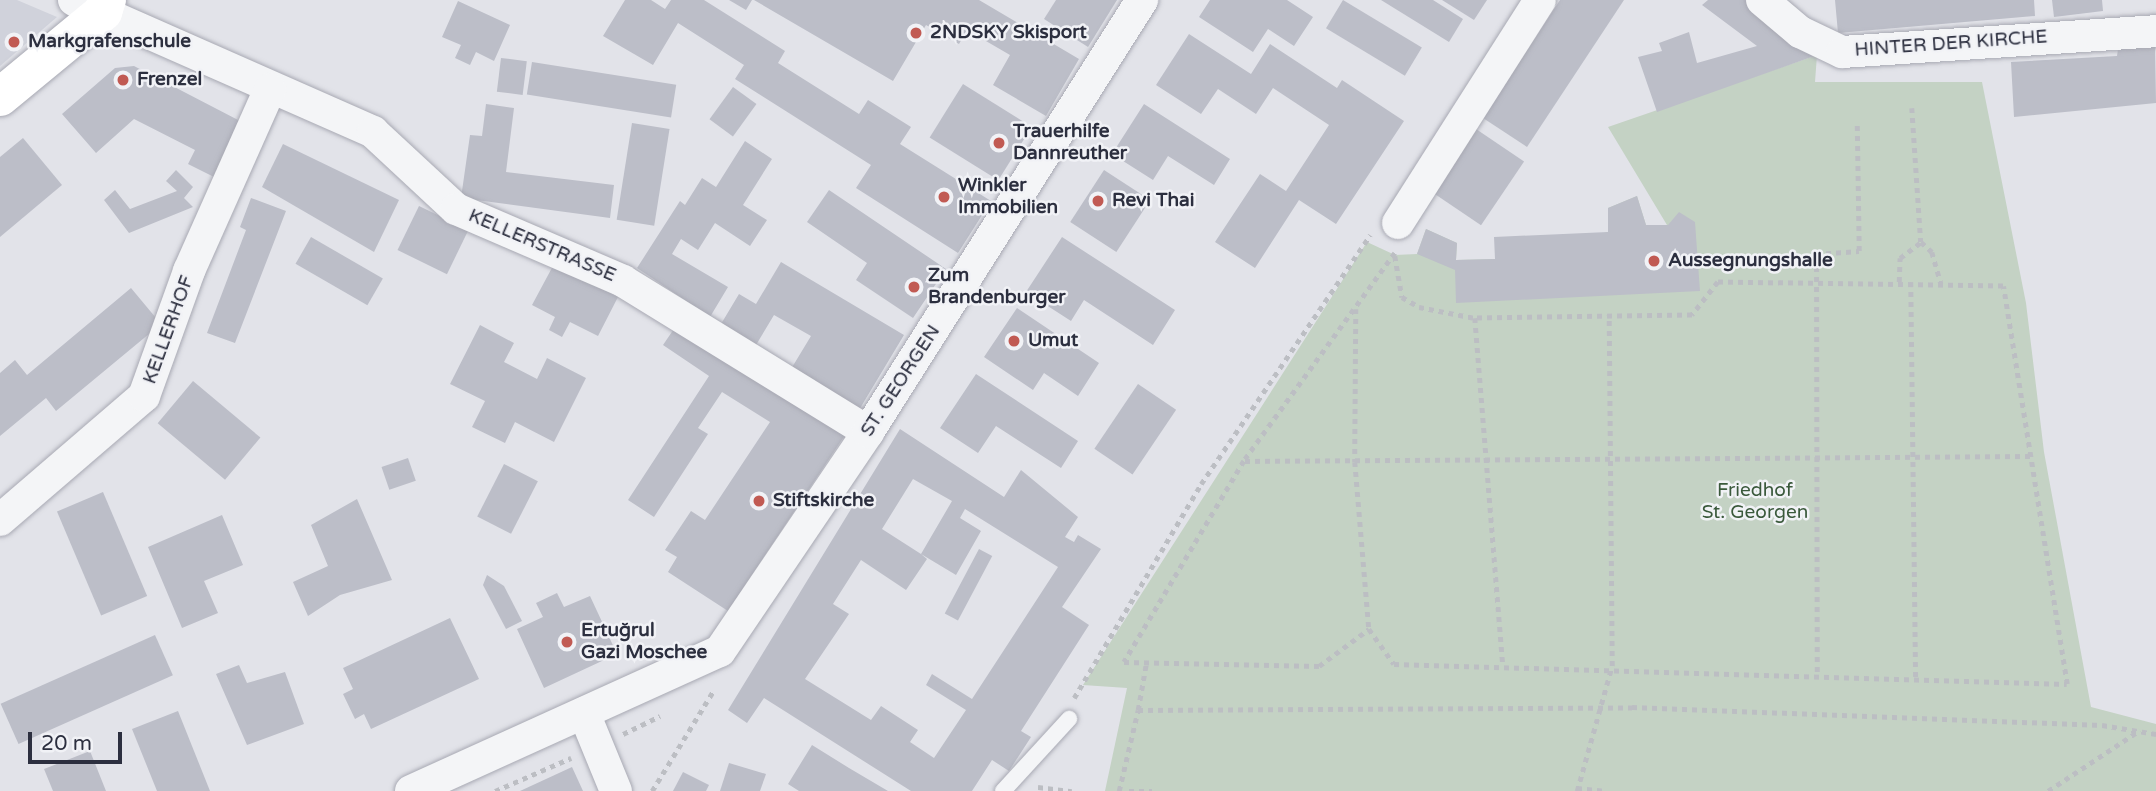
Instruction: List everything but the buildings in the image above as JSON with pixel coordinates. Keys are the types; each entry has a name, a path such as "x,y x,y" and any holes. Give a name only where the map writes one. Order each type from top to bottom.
{"street":[{"name":"ST. GEORGEN","path":"584,713 720,651 869,432 1142,0"},
{"path":"1398,223 1540,0"},
{"name":"HINTER DER KIRCHE","path":"1762,0 1800,33 1842,52 2156,30"},
{"name":"KELLERSTRASSE","path":"94,4 270,89 373,132 456,209 623,281 869,432"},
{"path":"0,97 94,4"},
{"name":"KELLERHOF","path":"0,520 144,396 189,271 270,89"},
{"path":"411,791 584,713 595,747 616,791"}],"lane":[{"path":"1003,791 1069,719"}],"path":[{"path":"1912,108 1921,242 1932,253 1941,284"},
{"path":"1817,672 1819,455 1816,254 1859,251 1857,122"},
{"path":"1069,719 1078,682 1335,280 1365,237 1398,223 1395,255 1402,297 1419,307 1475,318 1609,314 1692,315 1718,282 1817,280 2003,286 2067,684 1817,672 1612,666 1394,664 1369,629 1355,461 1356,308"},
{"path":"1899,282 1900,258 1921,242"},
{"path":"1369,629 1320,666 1124,662 1244,461 1395,255"},
{"path":"1911,282 1916,452 1916,678"},
{"path":"1604,791 1577,789 1612,666 1609,314"},
{"path":"1475,318 1490,462 1503,665"},
{"path":"1244,461 1490,462 1611,455 1916,452 2030,456"},
{"path":"1119,791 1146,664"},
{"path":"652,791 714,690"},
{"path":"1138,710 1601,708 2140,730 2156,734"},
{"path":"2048,791 2140,730"},
{"path":"495,791 595,747"},
{"path":"1129,791 1152,791"}],"shaded area":[{"name":"Markgrafenschule","path":"0,0 17,0 57,17 0,66"}],"green space":[{"name":"Friedhof St. Georgen","path":"1817,55 1815,82 1982,82 2026,303 2044,452 2091,707 2156,724 2156,791 1105,791 1127,688 1083,685 1367,242 1395,255 1417,254 1426,229 1457,243 1456,260 1495,259 1608,232 1608,208 1637,196 1646,225 1667,225 1608,127"}],"place":[{"name":"2NDSKY Skisport","path":"916,33"},
{"name":"Markgrafenschule","path":"14,42"},
{"name":"Frenzel","path":"123,80"},
{"name":"Trauerhilfe Dannreuther","path":"999,143"},
{"name":"Winkler Immobilien","path":"944,197"},
{"name":"Revi Thai","path":"1098,201"},
{"name":"Aussegnungshalle","path":"1654,261"},
{"name":"Zum Brandenburger","path":"914,287"},
{"name":"Umut","path":"1014,341"},
{"name":"Stiftskirche","path":"759,501"},
{"name":"Ertuğrul Gazi Moschee","path":"567,642"}]}
